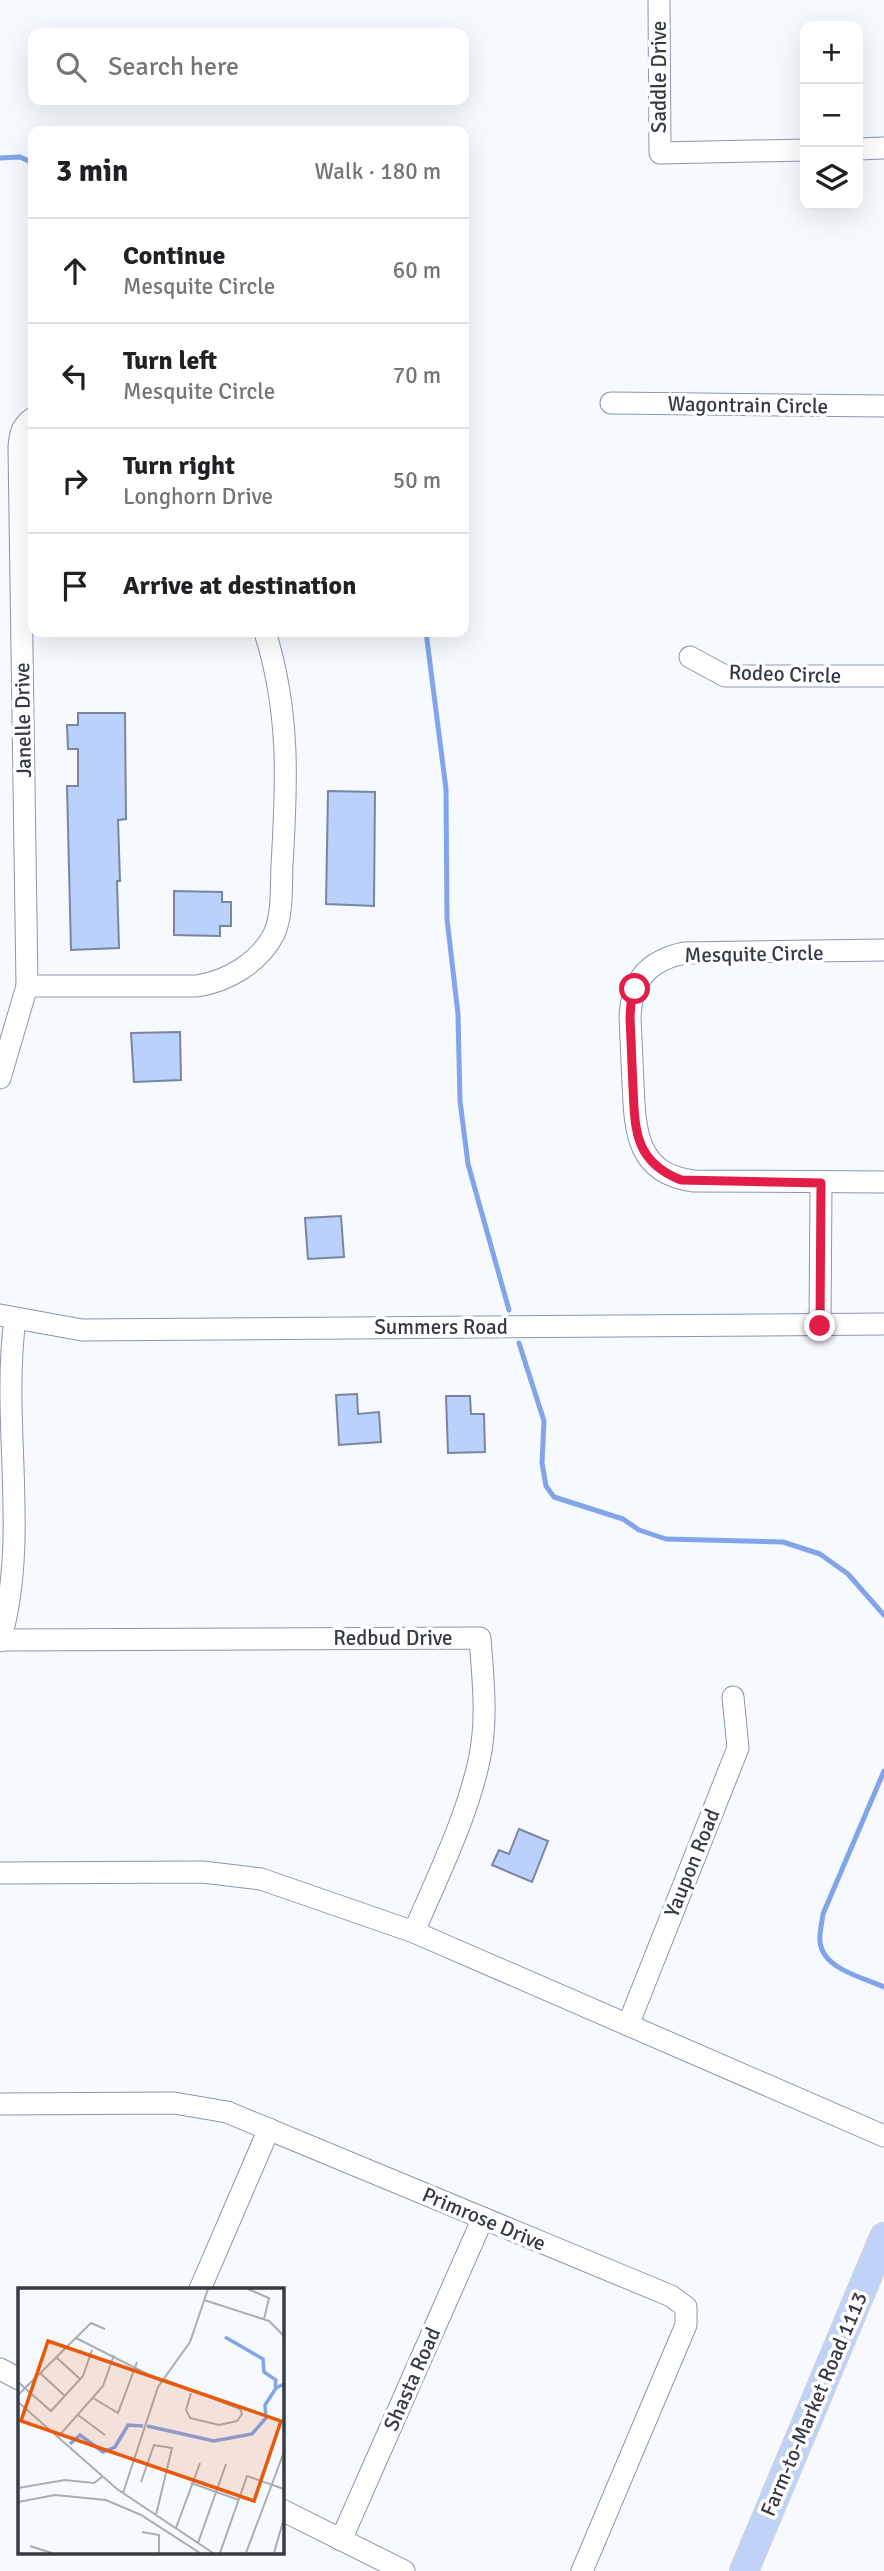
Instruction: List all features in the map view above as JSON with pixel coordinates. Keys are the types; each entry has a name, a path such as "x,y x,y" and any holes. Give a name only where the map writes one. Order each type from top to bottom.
{"main road":[{"name":"Farm-to-Market Road 1113","path":"744,2571 884,2237"}],"street":[{"name":"Saddle Drive","path":"659,0 660,153 800,150"},
{"path":"863,149 884,149"},
{"name":"Wagontrain Circle","path":"611,403 884,407"},
{"name":"Janelle Drive","path":"0,1078 27,986 19,447 20,433 28,421"},
{"path":"27,986 197,986 215,983 248,964 261,952 275,932 287,770 284,715 274,659 267,637"},
{"name":"Rodeo Circle","path":"690,657 725,676 884,676"},
{"name":"Mesquite Circle","path":"884,950 684,953 653,964 643,975 631,1003 634,1125 644,1153 668,1174 681,1180 884,1182"},
{"path":"820,1326 821,1183"},
{"path":"0,1641 9,1607 13,1555 12,1368 8,1317"},
{"name":"Summers Road","path":"8,1317 82,1330 884,1324"},
{"name":"Redbud Drive","path":"0,1641 480,1638 484,1702 479,1760 464,1810 414,1932"},
{"name":"Yaupon Road","path":"628,2025 738,1748 733,1697"},
{"path":"0,1873 203,1872 261,1879 414,1932 884,2136"},
{"name":"Primrose Drive","path":"0,2104 174,2103 227,2112 671,2296 686,2307 686,2325 582,2571"},
{"path":"200,2288 269,2129"},
{"name":"Shasta Road","path":"341,2540 483,2218"},
{"path":"0,2369 18,2378"},
{"path":"284,2511 404,2571"}],"building":[{"path":"78,713 125,713 126,819 118,820 119,948 71,950 67,786 78,786 78,749 68,749 67,725 78,725"},
{"path":"328,791 375,792 374,906 326,904"},
{"path":"174,891 222,892 222,902 231,902 231,926 220,926 220,936 174,935"},
{"path":"180,1032 181,1080 134,1082 131,1033"},
{"path":"341,1216 344,1257 308,1259 305,1218"},
{"path":"357,1394 358,1414 379,1412 381,1442 339,1445 336,1395"},
{"path":"446,1396 470,1396 471,1414 484,1414 485,1452 448,1453"},
{"path":"519,1829 548,1841 532,1882 492,1865 499,1850 509,1854"}],"waterway":[{"path":"0,158 20,157 28,161"},
{"path":"427,637 446,789 447,919 458,1014 460,1101 468,1164 509,1310"},
{"path":"519,1343 544,1421 542,1463 546,1486 554,1497 623,1519 639,1530 666,1539 783,1542 820,1554 848,1574 884,1615"},
{"path":"884,1771 823,1914 820,1939 828,1959 845,1971 884,1987"}],"route":[{"path":"635,989 630,1017 634,1125 644,1153 668,1174 681,1180 821,1183 820,1326"}]}
